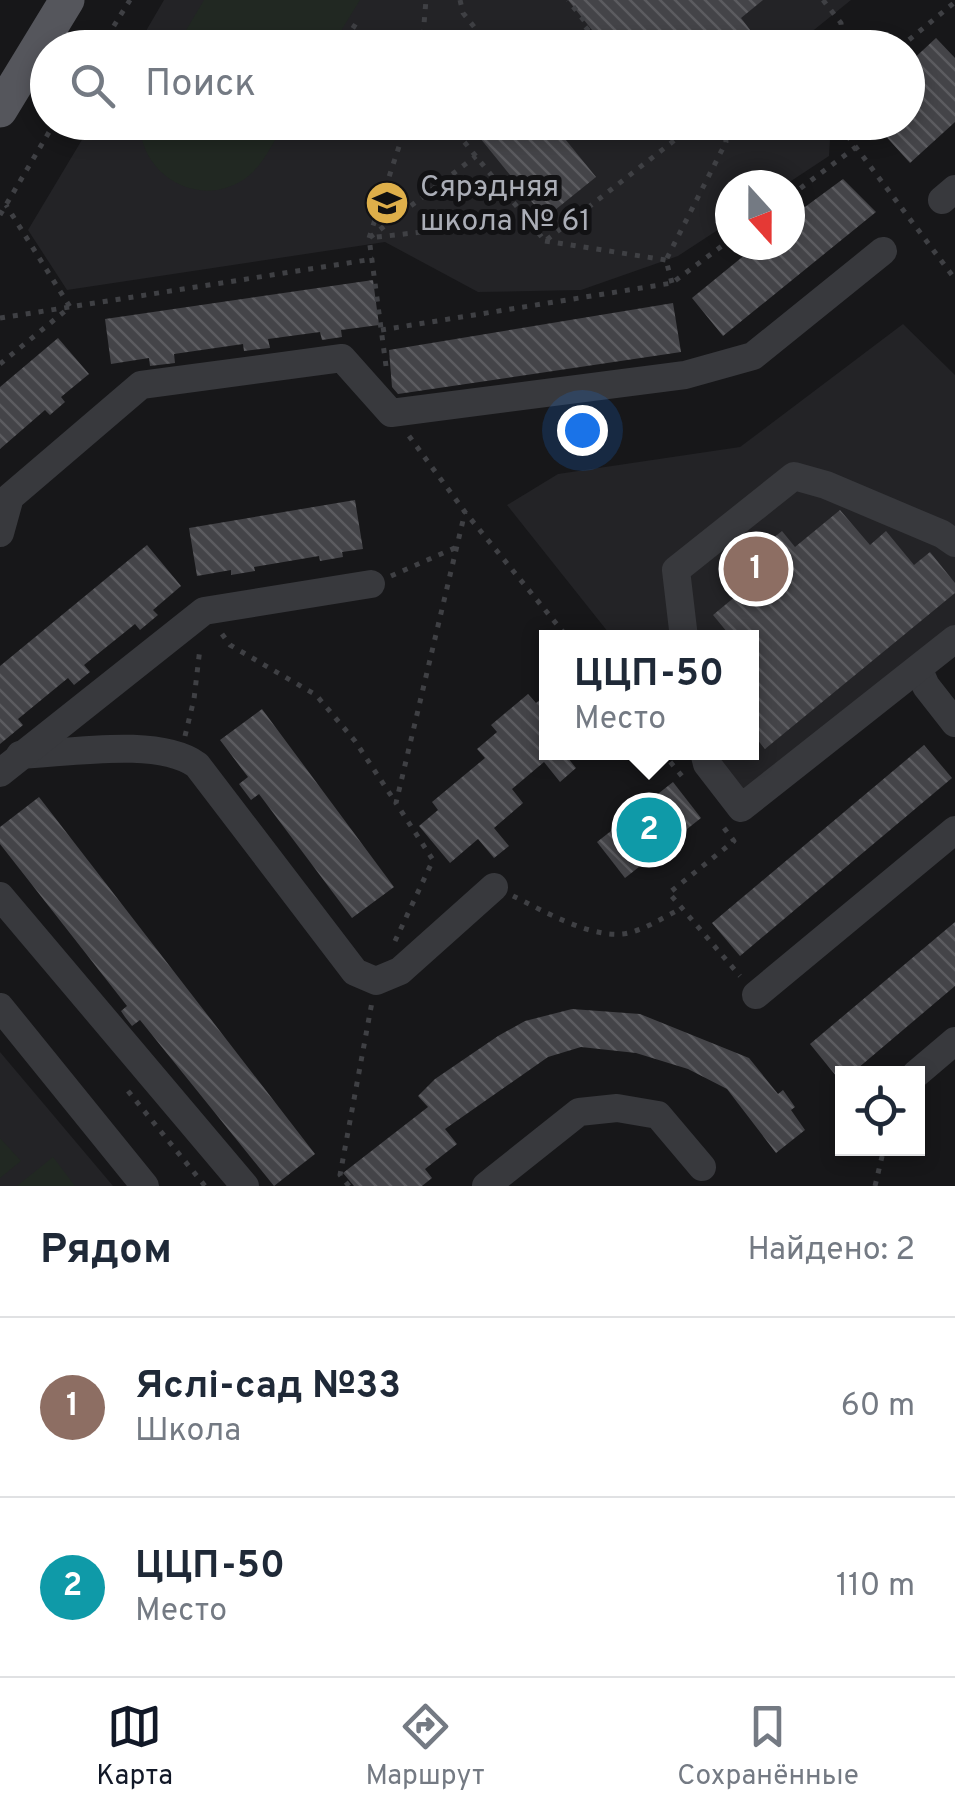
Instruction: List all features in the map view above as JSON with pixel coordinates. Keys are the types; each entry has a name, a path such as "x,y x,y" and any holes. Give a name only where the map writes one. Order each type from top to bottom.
{"main road":[{"path":"49,30 67,0"},
{"path":"0,110 30,61"}],"street":[{"path":"0,533 10,497 141,385 342,358 391,413 685,375 753,356 883,251"},
{"path":"683,630 676,570 794,476 843,492 942,534 955,544"},
{"path":"10,764 204,612 371,584"},
{"path":"706,760 742,808 955,639"},
{"path":"919,670 926,686 955,722"},
{"path":"10,764 153,749 181,754 197,765 356,972 376,981 400,972 494,887"},
{"path":"756,996 955,830"},
{"path":"0,896 245,1186"},
{"path":"0,1007 145,1186"},
{"path":"925,1066 955,1041"},
{"path":"486,1186 579,1112 616,1108 658,1116 702,1166"}],"path":[{"path":"424,30 426,0"},
{"path":"460,0 463,13 477,30"},
{"path":"568,0 590,27 587,30"},
{"path":"822,0 842,24 842,30"},
{"path":"110,30 126,1"},
{"path":"921,30 955,2"},
{"path":"352,25 360,30"},
{"path":"0,215 45,140"},
{"path":"401,140 369,238 391,413 561,630"},
{"path":"463,140 545,242 666,260"},
{"path":"545,242 675,140"},
{"path":"672,283 666,260 726,140"},
{"path":"851,140 955,279"},
{"path":"805,185 856,147"},
{"path":"369,238 476,156"},
{"path":"6,204 70,307"},
{"path":"369,238 527,220"},
{"path":"382,330 672,283 715,251"},
{"path":"0,318 373,259"},
{"path":"0,364 70,307"},
{"path":"396,803 465,512"},
{"path":"371,584 457,548"},
{"path":"204,612 230,645 316,695 355,741 433,860 376,981 340,1175 349,1186"},
{"path":"181,754 194,699 204,612"},
{"path":"668,760 686,782"},
{"path":"722,826 734,841 669,893 756,996"},
{"path":"494,887 561,920 608,934 630,933 682,908"},
{"path":"876,1186 882,1156"}],"shaded area":[{"path":"164,0 851,0 814,30 146,30"},
{"path":"204,0 360,0 341,30 186,30"},
{"name":"Сярэдняя школа № 61","path":"82,140 830,140 829,156 805,172 715,170 715,232 678,256 581,290 478,292 385,242 67,290 28,230"},
{"path":"275,140 250,175 226,188 208,191 175,182 161,172 143,142"},
{"path":"903,324 955,375 955,634 745,804 710,760 759,760 759,630 606,630 507,505 558,474 740,447"},
{"path":"0,1052 113,1186 0,1186"},
{"path":"0,1138 21,1161 0,1178"},
{"path":"53,1157 75,1186 17,1186"}],"building":[{"path":"568,0 763,0 741,18 750,30 592,30"},
{"path":"936,38 955,58 955,122 910,163 889,140 925,140 925,48"},
{"path":"482,140 566,140 596,177 545,218"},
{"path":"843,179 876,212 723,336 692,298 739,260 805,260 805,207"},
{"path":"373,280 379,325 341,330 342,337 322,340 320,332 268,339 270,348 244,351 243,344 174,354 175,363 150,366 149,358 111,364 105,319"},
{"path":"673,303 681,352 398,394 392,387 389,350"},
{"path":"58,338 89,374 61,397 65,402 50,415 45,410 0,449 0,387"},
{"path":"355,500 363,549 320,561 319,556 231,575 231,570 197,576 189,528"},
{"path":"840,510 870,545 886,531 914,565 930,552 955,583 955,593 765,749 759,742 759,630 725,630 713,615 760,576 746,560 782,531 795,547"},
{"path":"147,545 181,586 153,610 158,615 140,630 135,624 84,665 90,672 74,685 68,678 18,719 23,725 0,744 0,666"},
{"path":"528,694 536,703 539,701 539,760 570,760 576,768 560,782 544,762 512,789 523,803 494,828 509,846 494,858 478,839 450,863 419,826 438,810 432,802 485,758 477,749 497,732 491,725"},
{"path":"262,709 394,887 352,918 259,794 251,800 239,784 248,777 220,740"},
{"path":"924,745 952,778 740,956 712,923"},
{"path":"673,782 701,818 625,878 597,842"},
{"path":"39,797 315,1154 274,1186 140,1020 132,1026 121,1011 127,1006 0,844 0,827"},
{"path":"955,922 955,986 860,1066 835,1066 835,1075 810,1044"},
{"path":"572,1009 640,1014 749,1058 778,1094 783,1090 805,1130 776,1153 727,1089 688,1069 636,1053 581,1047 548,1057 445,1129 457,1144 425,1169 432,1178 422,1186 354,1186 343,1173 428,1107 418,1096 435,1079 525,1021"}],"place":[{"name":"Сярэдняя школа № 61","path":"387,203"},
{"name":"Яслі-сад №33","path":"756,569"},
{"name":"ЦЦП-50","path":"649,830"}]}
